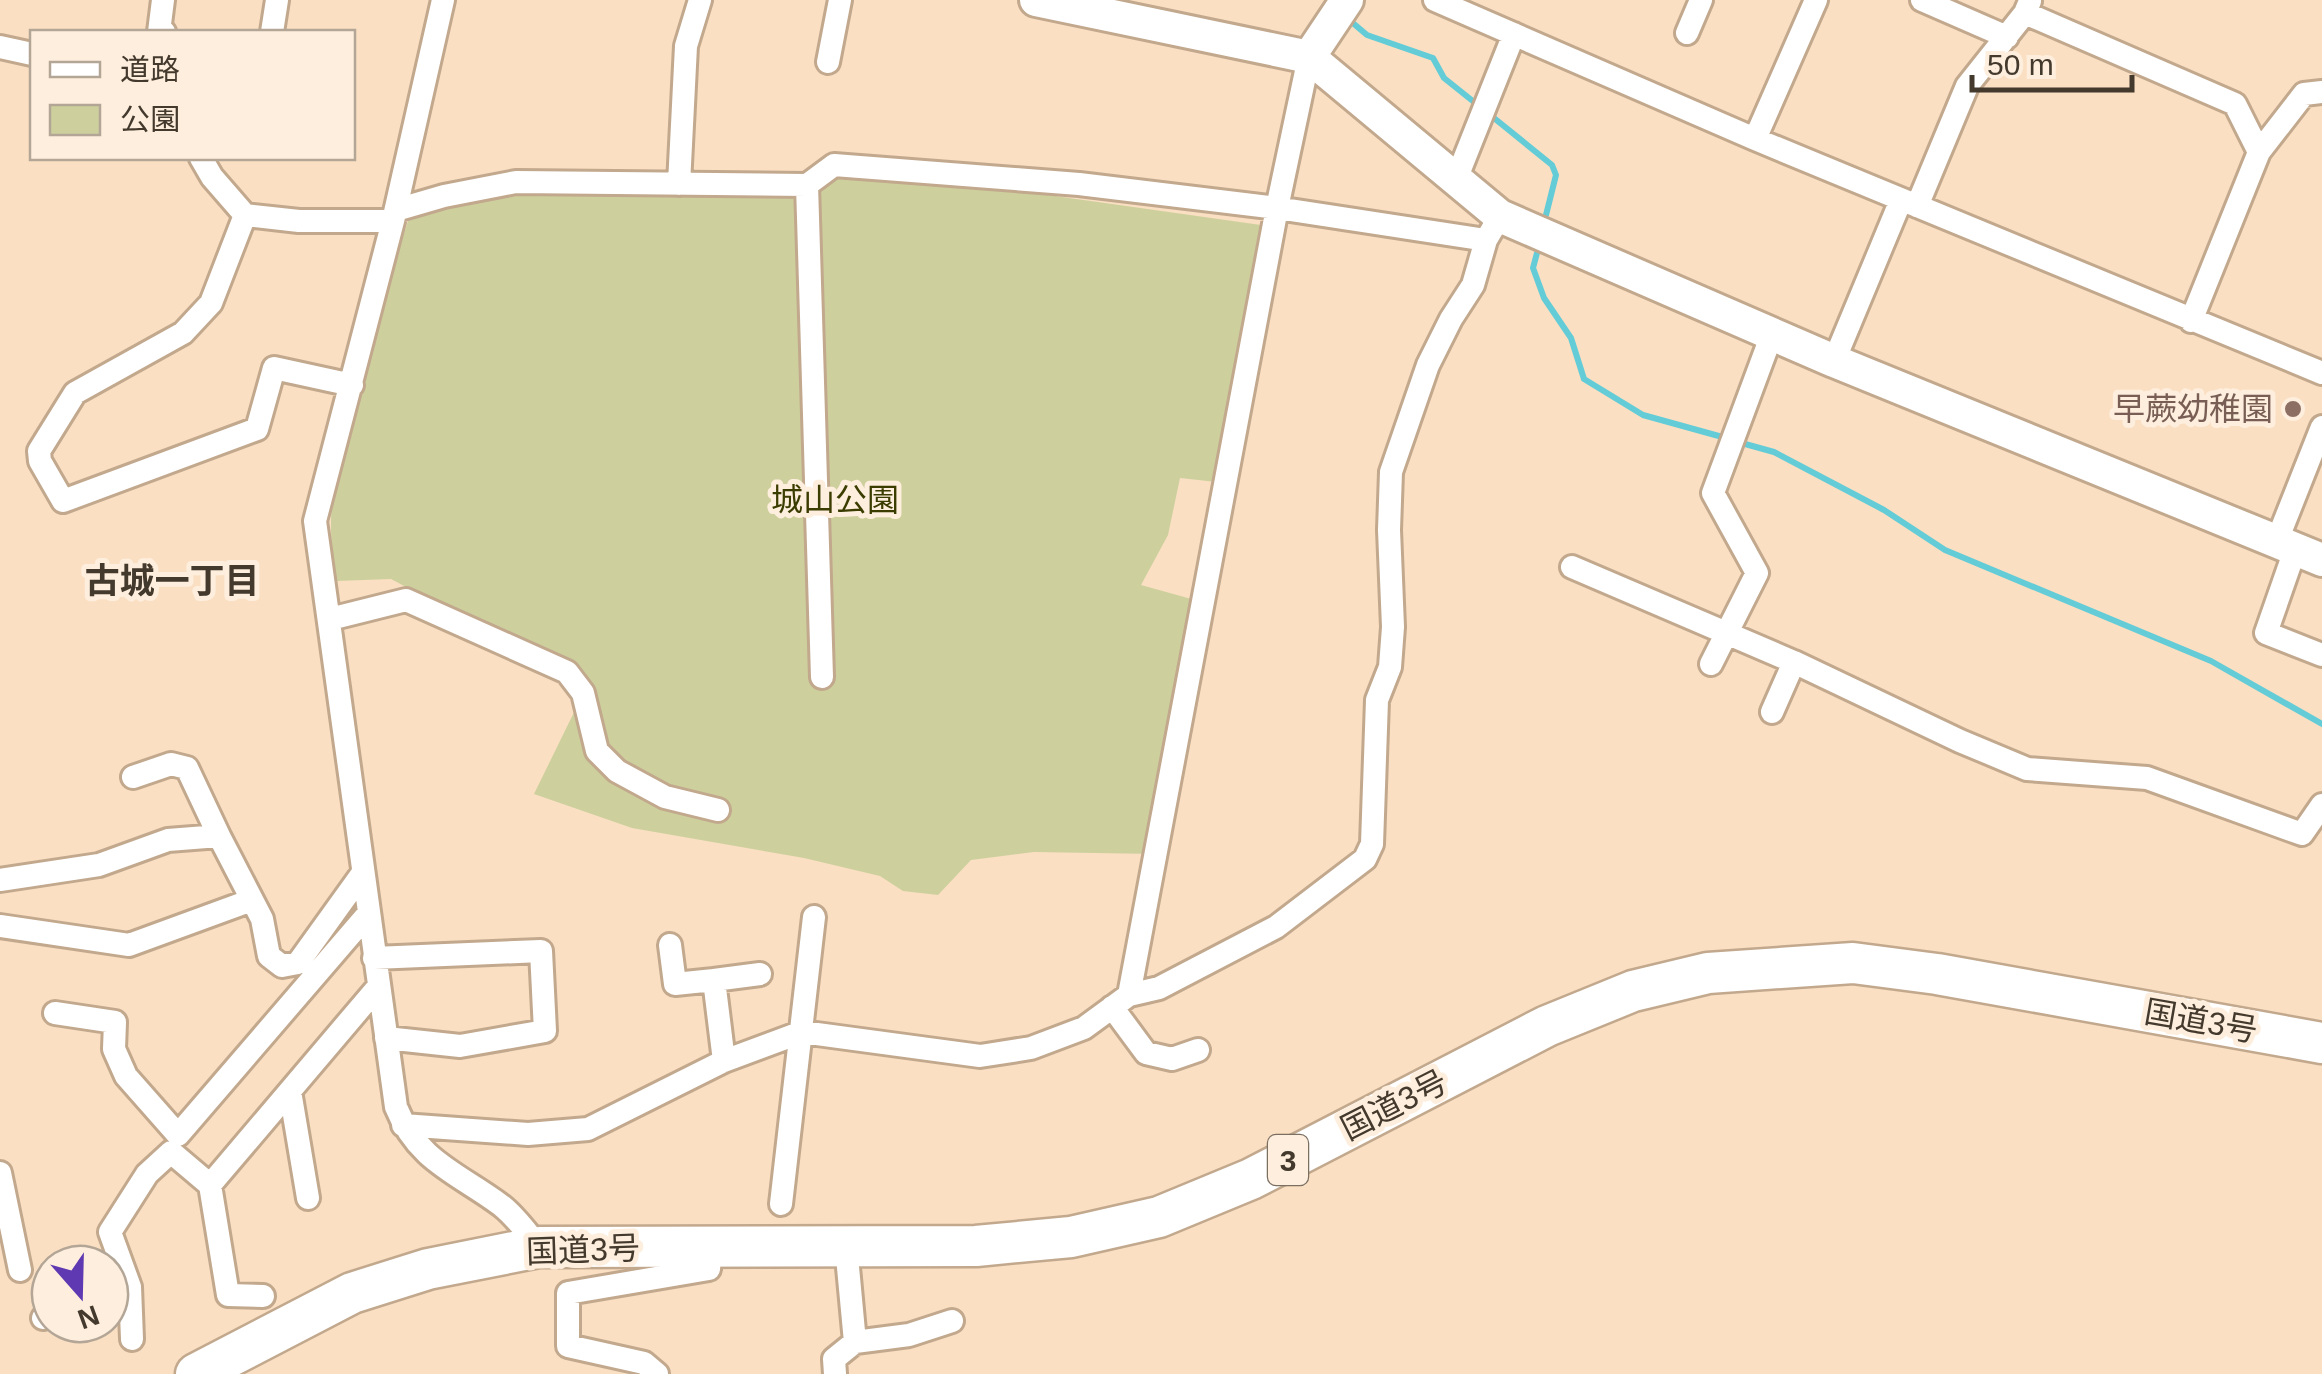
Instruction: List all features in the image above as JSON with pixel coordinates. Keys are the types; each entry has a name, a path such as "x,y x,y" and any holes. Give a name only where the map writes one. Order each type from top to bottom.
{"highway":[{"name":"国道3号","path":"196,1374 352,1292 428,1269 539,1247 976,1246 1070,1237 1159,1217 1250,1179 1547,1026 1632,991 1708,973 1853,962 2322,1043"},
{"name":"国道3号","path":"178,1374 239,1350"}],"street":[{"path":"160,30 163,0"},
{"path":"272,30 277,0"},
{"path":"444,0 395,216 315,521 396,1107 422,1152 506,1209 539,1247"},
{"path":"680,184 686,46 700,0"},
{"path":"828,62 840,0"},
{"path":"1036,0 1309,57 1454,178 1493,228"},
{"path":"1198,1050 1172,1059 1146,1053 1121,1001 1309,57 1348,0"},
{"path":"1435,0 1909,203 2322,373"},
{"path":"1687,33 1701,0"},
{"path":"1755,138 1816,0"},
{"path":"1922,0 2007,36"},
{"path":"1834,361 1967,86 2028,7 2235,104 2259,152"},
{"path":"1454,178 1514,34"},
{"path":"0,47 30,54"},
{"path":"2190,321 2259,152 2304,94 2322,92"},
{"path":"202,160 245,215 298,222 395,216 444,196 516,182 807,185 834,165 1079,184 1276,208 1493,228 1772,334 2298,552"},
{"path":"807,185 822,676"},
{"path":"245,215 212,303 183,333 75,393 39,450 40,461 63,501 257,429 274,368 352,385"},
{"path":"403,1124 528,1134 588,1128 724,1061 802,1032 980,1056 1031,1048 1084,1028 1121,1001 1158,988 1276,927 1365,859 1372,844 1377,700 1390,667 1391,472 1412,402 1450,319 1473,284 1493,228"},
{"path":"1710,664 1758,574 1713,493 1772,334"},
{"path":"2322,427 2298,552 2266,633 2322,655"},
{"path":"1572,568 1794,662 2028,769 2147,778 2302,834 2322,805"},
{"path":"330,619 406,600 567,672 583,693 597,752 616,771 665,797 718,810"},
{"path":"1772,712 1794,662"},
{"path":"133,778 171,764 187,768 262,919 269,956 282,966 298,963 362,874"},
{"path":"0,880 99,864 168,840 219,836"},
{"path":"0,926 129,945 252,900"},
{"path":"112,1244 110,1232 147,1174 368,914"},
{"path":"781,1204 814,917"},
{"path":"670,945 675,984 760,974"},
{"path":"374,958 541,950 545,1031 460,1046 386,1038"},
{"path":"714,980 724,1061"},
{"path":"210,1185 378,987"},
{"path":"55,1013 114,1022 114,1049 126,1076 174,1144 210,1185 228,1294 264,1296"},
{"path":"290,1091 308,1198"},
{"path":"0,1173 20,1270"},
{"path":"846,1246 855,1342"},
{"path":"657,1374 644,1364 568,1346 568,1294 708,1269 711,1247"},
{"path":"836,1374 834,1359 855,1342 909,1335 952,1321"},
{"path":"130,1331 132,1339"}],"green space":[{"name":"城山公園","path":"834,165 1268,226 1226,483 1180,478 1168,535 1141,585 1195,600 1156,854 1034,852 971,860 938,895 903,891 880,876 804,858 632,828 534,794 583,694 567,672 391,579 336,581 331,536 340,443 365,349 410,215 459,204 557,192 807,185"}],"waterway":[{"path":"1354,24 1367,35 1433,58 1444,78 1479,106"},
{"path":"1489,114 1552,165 1556,175 1546,215"},
{"path":"1537,253 1533,268 1544,298 1571,338 1584,379 1643,415 1726,438"},
{"path":"1738,442 1774,452 1884,510 1945,550 2211,661 2322,724"}],"place":[{"name":"早蕨幼稚園","path":"2293,409"}],"district":[{"name":"古城一丁目","path":"172,580"}]}
